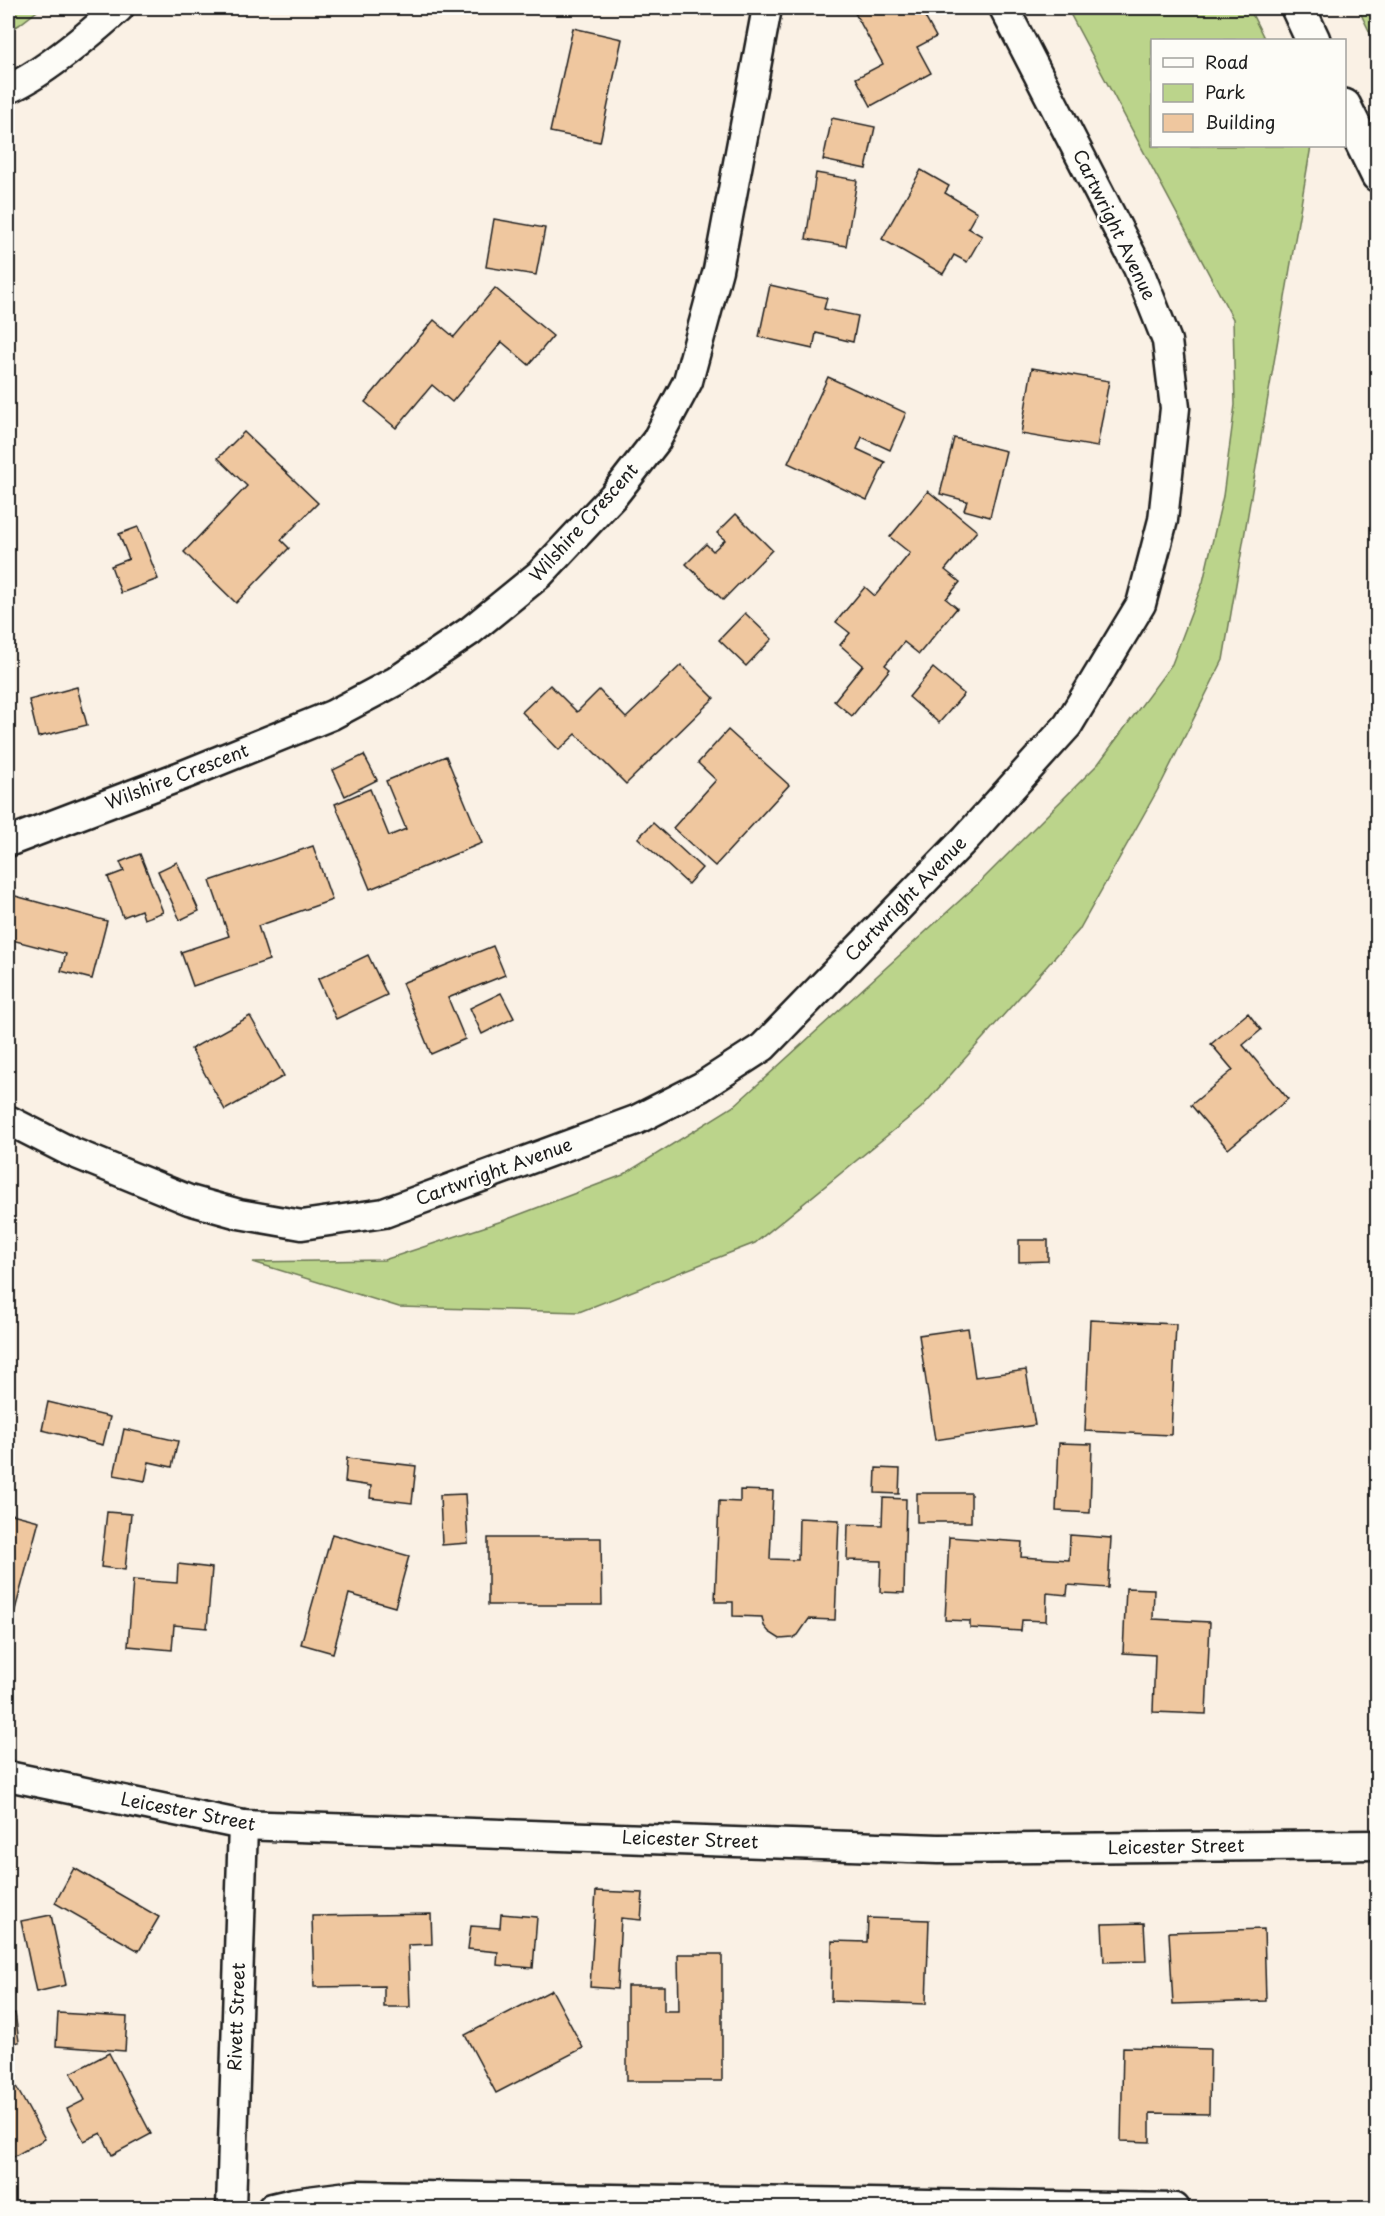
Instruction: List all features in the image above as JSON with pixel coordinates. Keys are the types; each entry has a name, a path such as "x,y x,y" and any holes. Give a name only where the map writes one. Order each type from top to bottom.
{"main road":[{"path":"1298,8 1313,39"},
{"path":"1346,110 1377,175"}],"street":[{"path":"8,89 23,83 97,28 119,8"},
{"name":"Wilshire Crescent","path":"8,842 332,715 396,681 470,631 540,574 614,495 656,441 688,381 718,270 767,8"},
{"name":"Cartwright Avenue","path":"8,1120 69,1151 189,1200 239,1214 302,1225 384,1213 636,1120 701,1087 763,1047 966,838 1068,725 1141,604 1163,520 1175,408 1167,340 1138,268 1004,8"},
{"name":"Leicester Street","path":"8,1776 243,1825 939,1849 1377,1845"},
{"name":"Rivett Street","path":"231,2208 243,1825"},
{"path":"272,2208 356,2195 1175,2208"}],"green space":[{"path":"8,8 41,8 8,31"},
{"path":"1067,8 1249,8 1264,39 1151,39 1151,147 1311,147 1223,660 1162,782 1079,930 921,1108 755,1243 579,1312 399,1307 253,1262 384,1260 505,1220 623,1175 734,1106 978,884 1098,764 1172,664 1203,582 1223,496 1235,405 1233,319"},
{"path":"1358,8 1377,8 1377,36 1374,41"}],"building":[{"path":"866,8 920,8 936,37 917,47 931,73 871,106 856,78 883,64 855,13"},
{"path":"573,28 622,39 600,142 550,132"},
{"path":"832,118 875,127 866,169 823,160"},
{"path":"921,170 949,186 945,193 977,212 968,228 982,236 967,262 954,255 943,274 882,239"},
{"path":"816,173 857,180 846,246 806,239"},
{"path":"494,219 545,228 536,275 486,267"},
{"path":"770,285 827,298 824,309 858,316 853,342 816,333 813,349 759,337"},
{"path":"495,288 553,336 529,365 502,342 452,402 432,385 396,428 365,402 434,320 454,337"},
{"path":"1032,368 1109,381 1097,447 1021,434"},
{"path":"828,377 906,413 890,450 862,437 857,449 885,462 867,500 788,463"},
{"path":"244,432 318,503 281,540 289,548 236,603 184,552 247,486 218,458"},
{"path":"954,438 1006,451 990,517 964,510 967,501 940,494"},
{"path":"928,491 977,531 945,570 960,582 946,599 957,608 919,654 904,642 885,665 890,669 852,716 834,701 863,665 840,645 850,633 836,622 865,587 875,596 910,553 890,537"},
{"path":"736,514 772,550 723,600 686,564 706,544 713,551 725,540 717,533"},
{"path":"138,527 158,579 121,593 111,566 129,559 119,534"},
{"path":"745,613 772,639 746,666 719,640"},
{"path":"681,665 714,698 626,784 576,734 559,750 522,712 550,685 577,712 599,690 626,718"},
{"path":"933,668 964,694 939,723 909,697"},
{"path":"77,687 87,725 38,737 29,700"},
{"path":"728,730 789,785 715,866 673,828 716,780 698,763"},
{"path":"364,755 377,780 345,796 333,770"},
{"path":"446,756 482,843 370,889 335,804 370,789 389,836 406,829 386,781"},
{"path":"653,823 702,868 688,884 638,838"},
{"path":"313,846 332,900 258,926 269,960 193,986 181,952 229,936 210,881"},
{"path":"140,854 163,912 144,919 141,910 123,917 108,877 124,871 120,862"},
{"path":"177,862 199,911 180,920 158,871"},
{"path":"8,894 107,921 92,979 61,971 66,954 8,939"},
{"path":"493,946 505,975 448,998 465,1039 431,1054 402,983"},
{"path":"368,955 387,995 336,1019 318,979"},
{"path":"501,993 514,1018 482,1034 470,1008"},
{"path":"1248,1013 1261,1030 1243,1045 1288,1099 1228,1149 1191,1105 1233,1070 1211,1044"},
{"path":"250,1016 284,1076 225,1110 191,1049"},
{"path":"1019,1240 1048,1240 1048,1261 1019,1262"},
{"path":"1090,1320 1176,1324 1171,1435 1085,1431"},
{"path":"968,1328 975,1377 1026,1370 1035,1425 935,1440 919,1335"},
{"path":"48,1402 110,1417 103,1445 42,1430"},
{"path":"124,1429 178,1441 172,1467 149,1462 145,1481 114,1475"},
{"path":"1059,1443 1092,1444 1090,1513 1056,1511"},
{"path":"347,1458 416,1466 412,1503 370,1498 371,1486 345,1482"},
{"path":"876,1468 900,1469 899,1494 875,1493"},
{"path":"740,1490 773,1491 770,1559 798,1560 799,1518 839,1520 835,1620 809,1619 798,1635 793,1638 780,1639 764,1626 762,1617 733,1616 733,1602 715,1602 719,1501 740,1502"},
{"path":"917,1493 971,1493 971,1522 917,1522"},
{"path":"465,1494 468,1543 442,1545 440,1495"},
{"path":"883,1498 906,1499 904,1593 880,1592 881,1561 847,1560 848,1524 882,1525"},
{"path":"107,1512 131,1514 125,1570 101,1567"},
{"path":"8,1513 39,1521 15,1610 8,1608"},
{"path":"332,1534 409,1556 395,1607 349,1594 333,1653 301,1644"},
{"path":"1070,1535 1111,1538 1108,1588 1068,1585 1067,1595 1047,1593 1046,1621 1022,1620 1021,1631 970,1628 970,1621 945,1620 949,1537 1022,1542 1021,1557 1069,1560"},
{"path":"488,1538 601,1538 602,1605 488,1605"},
{"path":"178,1564 212,1568 207,1628 174,1625 172,1650 128,1646 133,1580 177,1583"},
{"path":"1126,1588 1154,1589 1153,1619 1210,1622 1206,1714 1153,1712 1155,1655 1123,1653"},
{"path":"74,1868 159,1917 139,1951 55,1903"},
{"path":"596,1891 643,1893 641,1920 621,1918 617,1989 590,1987"},
{"path":"431,1914 432,1944 408,1945 410,2007 384,2007 384,1986 314,1987 312,1916"},
{"path":"501,1914 537,1917 533,1968 497,1965 498,1952 468,1949 471,1926 500,1928"},
{"path":"51,1915 66,1985 36,1992 21,1921"},
{"path":"868,1918 929,1920 926,2004 831,2001 832,1941 867,1942"},
{"path":"1144,1923 1146,1961 1104,1962 1102,1924"},
{"path":"1264,1929 1266,2001 1173,2004 1169,1932"},
{"path":"678,1954 722,1954 722,2081 627,2081 627,1986 664,1986 664,2011 679,2011"},
{"path":"8,1969 12,1996 8,1997"},
{"path":"552,1990 583,2048 496,2093 465,2035"},
{"path":"15,2013 19,2042 8,2044 8,2014"},
{"path":"58,2013 127,2017 125,2051 56,2046"},
{"path":"1123,2047 1210,2049 1209,2114 1150,2113 1150,2142 1121,2141"},
{"path":"109,2053 151,2134 112,2155 101,2133 84,2141 67,2109 85,2100 71,2073"},
{"path":"8,2072 45,2139 8,2160"}]}
